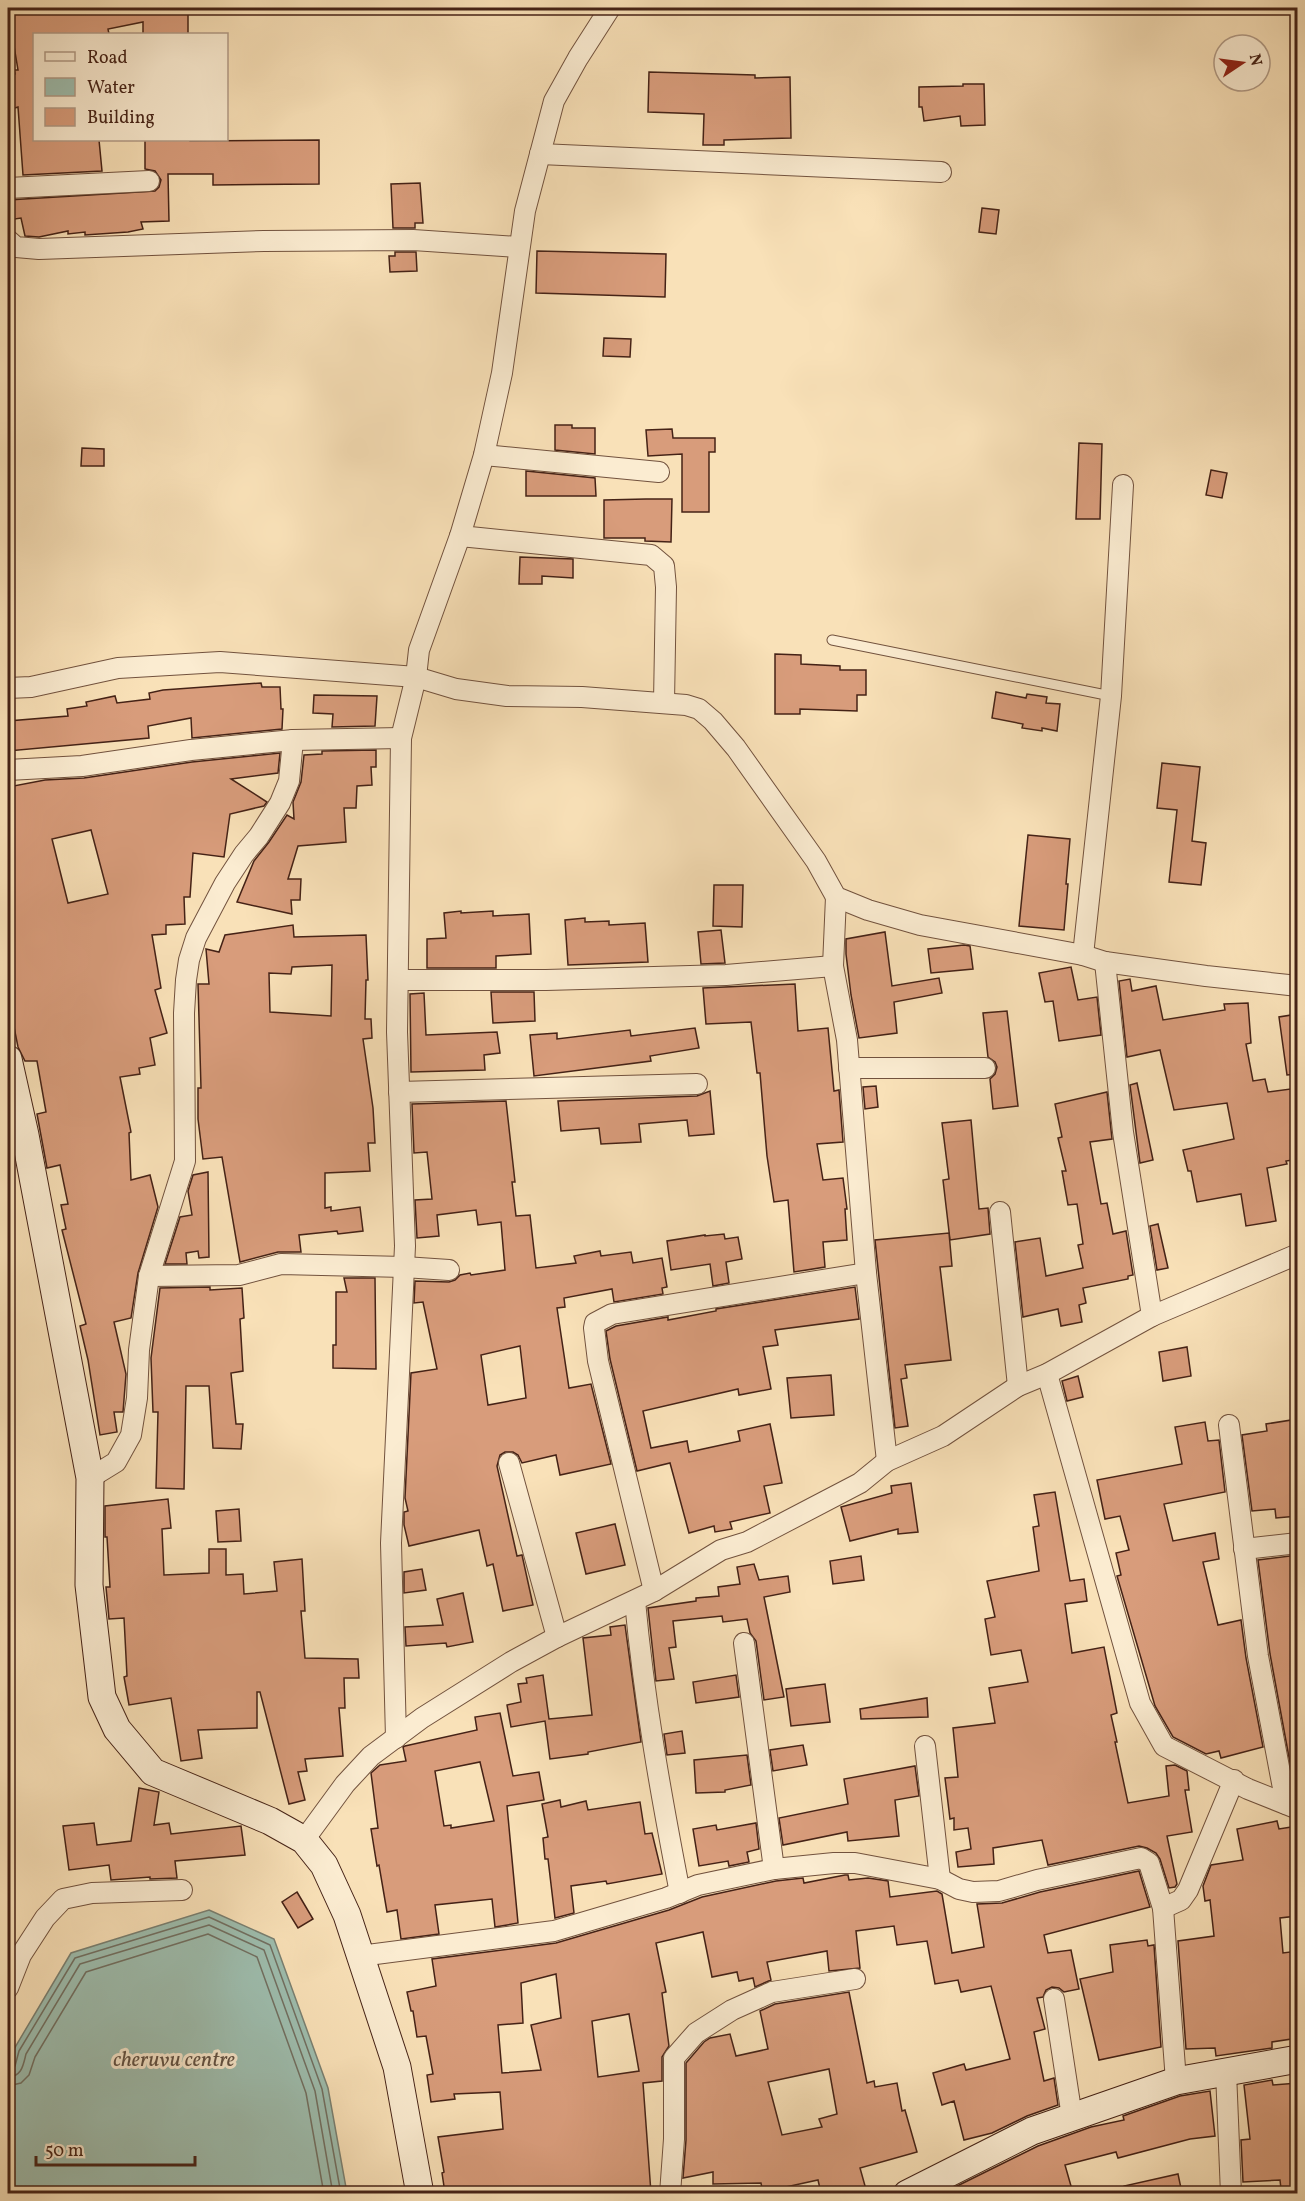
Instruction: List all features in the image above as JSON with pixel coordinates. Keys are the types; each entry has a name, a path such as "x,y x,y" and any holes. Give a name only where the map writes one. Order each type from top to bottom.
{"main road":[{"path":"8,1059 27,1146 90,1478 90,1596 102,1697 117,1729 153,1772 270,1821 304,1840 324,1865 347,1915 397,2067 420,2193"},
{"path":"907,2193 1032,2131 1176,2081 1298,2059"}],"street":[{"path":"396,1738 391,1543 405,1246 399,1092 400,738 416,677 419,650 460,537 484,454 502,373 518,247 525,211 554,100 610,8"},
{"path":"540,154 941,172"},
{"path":"8,188 149,181"},
{"path":"8,240 16,247 39,249 157,243 413,240 518,247"},
{"path":"484,454 659,472"},
{"path":"1083,955 1111,696 1123,485"},
{"path":"460,537 651,555 664,566 666,587 664,702"},
{"path":"8,688 31,687 118,668 220,662 416,677 456,689 507,696 582,697 664,702 699,709 713,721 736,748 816,861 836,897 833,966 847,1040 866,1273 887,1461"},
{"path":"8,770 82,766 191,750 293,740 400,738"},
{"path":"90,1478 116,1462 131,1435 149,1276 185,1161 184,1013 189,960 196,938 225,883 280,803 289,781 293,740"},
{"path":"836,897 868,910 920,925 1083,955 1104,962 1298,986"},
{"path":"1104,962 1123,1132 1152,1316"},
{"path":"398,980 546,980 726,975 833,966"},
{"path":"849,1068 985,1068"},
{"path":"399,1092 697,1084"},
{"path":"1000,1212 1018,1386"},
{"path":"304,1840 345,1784 371,1756 422,1718 511,1662 557,1637 635,1601 722,1551 747,1542 860,1483 887,1461 943,1436 1018,1386 1047,1374 1152,1316 1298,1254"},
{"path":"149,1276 239,1275 281,1264 449,1270"},
{"path":"654,1591 598,1360 595,1323 612,1314 866,1273"},
{"path":"1047,1374 1140,1703 1164,1746 1248,1789 1292,1807"},
{"path":"1229,1425 1258,1656 1292,1807"},
{"path":"509,1462 557,1637"},
{"path":"1244,1549 1298,1542"},
{"path":"635,1601 640,1656 655,1761 680,1893"},
{"path":"744,1643 774,1869"},
{"path":"924,1746 940,1879"},
{"path":"1162,1908 1181,1900 1188,1890 1234,1780"},
{"path":"360,1956 554,1931 680,1893 698,1884 774,1869 855,1863 940,1879 959,1889 973,1892 999,1891 1037,1880 1141,1858 1149,1863 1162,1908 1176,2081"},
{"path":"8,1988 21,1955 45,1918 63,1899 92,1893 182,1890"},
{"path":"670,2193 674,2139 674,2058 696,2033 732,2010 771,1992 855,1979"},
{"path":"1054,1999 1072,2117"},
{"path":"1226,2072 1231,2193"}],"lane":[{"path":"832,640 1111,696"}],"water":[{"name":"cheruvu centre","path":"209,1910 274,1939 328,2088 347,2193 8,2193 8,2075 14,2049 71,1953"}],"building":[{"path":"188,8 188,33 143,33 143,22 108,29 109,33 33,33 33,141 99,141 102,171 23,175 18,107 8,110 8,75 15,74 14,70 18,70 12,34 8,34 8,10"},
{"path":"649,72 755,75 755,78 790,77 791,138 724,140 724,145 703,145 704,114 648,112"},
{"path":"963,84 984,84 985,125 961,126 960,116 924,121 922,107 919,107 919,87 963,86"},
{"path":"319,140 319,184 213,185 213,174 168,174 169,221 141,222 143,229 85,235 85,232 68,234 68,231 39,237 25,236 21,218 8,220 8,200 155,191 161,180 155,171 145,169 145,141"},
{"path":"420,183 423,223 415,223 415,228 393,228 391,184"},
{"path":"982,208 999,210 996,234 979,232"},
{"path":"537,251 666,254 665,297 536,293"},
{"path":"395,252 416,252 417,271 390,272 389,256 395,256"},
{"path":"604,338 631,339 630,357 603,356"},
{"path":"555,425 595,428 595,454 555,450"},
{"path":"672,429 673,438 715,438 715,452 709,452 709,512 682,512 682,454 648,456 646,430"},
{"path":"1079,443 1102,444 1100,519 1076,519"},
{"path":"82,448 104,449 104,466 81,466"},
{"path":"1211,470 1227,473 1222,498 1206,495"},
{"path":"526,471 595,478 596,496 526,496"},
{"path":"672,499 671,542 645,541 645,538 604,538 604,500"},
{"path":"520,557 573,559 573,578 542,576 542,584 519,584"},
{"path":"775,654 801,655 801,664 840,666 840,670 866,670 866,695 857,695 857,711 800,709 800,714 775,714"},
{"path":"261,683 262,687 280,687 281,709 283,709 282,729 192,738 191,718 148,726 149,738 8,751 8,721 68,716 67,709 87,706 86,702 115,696 117,703 150,699 149,693 163,690"},
{"path":"996,692 1026,698 1027,694 1047,697 1046,703 1060,704 1057,731 1022,728 1023,724 992,718"},
{"path":"314,695 377,696 375,726 332,727 333,714 313,713"},
{"path":"376,750 376,767 371,767 372,785 357,786 356,808 344,808 346,842 298,846 288,879 301,879 300,900 291,900 292,914 237,902 254,861 287,815 294,819 293,802 301,782 304,755 322,754 322,751"},
{"path":"280,753 278,773 231,779 267,802 264,806 230,814 224,857 193,853 190,897 184,897 185,924 166,925 166,934 152,935 161,988 155,990 167,1033 150,1038 155,1065 139,1068 140,1074 120,1077 131,1132 129,1133 131,1180 150,1175 158,1207 138,1273 131,1318 114,1322 126,1374 123,1412 114,1412 117,1432 100,1435 80,1326 86,1324 62,1230 66,1229 61,1205 68,1204 60,1165 47,1168 37,1114 46,1112 37,1061 25,1061 18,1047 8,997 8,787 45,780 84,778 192,762","holes":["91,830 108,894 68,903 52,839"]},
{"path":"1162,763 1200,767 1192,841 1206,843 1201,885 1169,882 1177,810 1157,808"},
{"path":"1028,835 1070,839 1064,930 1019,926"},
{"path":"714,885 743,885 742,927 713,926"},
{"path":"461,911 461,913 493,911 493,916 529,914 531,954 496,956 496,968 427,968 427,939 446,938 444,913"},
{"path":"585,918 585,922 609,921 609,925 645,923 648,962 568,965 565,920"},
{"path":"293,925 294,937 366,935 368,980 366,980 365,1019 371,1019 372,1038 363,1039 373,1108 375,1143 368,1143 370,1171 325,1173 325,1208 331,1207 331,1211 360,1207 363,1231 299,1235 301,1252 278,1252 240,1262 222,1157 203,1159 198,1119 198,1088 201,1088 198,984 209,984 206,949 219,952 225,935","holes":["332,965 331,1016 270,1012 269,973 291,974 292,967"]},
{"path":"721,930 725,963 701,964 698,932"},
{"path":"885,932 892,986 939,978 942,993 894,1002 897,1033 859,1038 851,995 846,939"},
{"path":"970,946 973,969 931,973 928,949"},
{"path":"1071,967 1078,1000 1097,997 1101,1035 1059,1041 1053,1001 1045,1002 1039,973"},
{"path":"1130,979 1132,991 1156,986 1163,1020 1225,1010 1224,1004 1248,1003 1251,1043 1246,1044 1253,1081 1265,1079 1268,1092 1298,1088 1298,1159 1267,1168 1276,1221 1246,1226 1241,1194 1197,1202 1191,1171 1188,1171 1183,1150 1234,1139 1227,1103 1174,1110 1160,1050 1127,1057 1119,981"},
{"path":"795,984 798,1031 828,1028 834,1091 839,1090 843,1142 817,1144 823,1180 843,1178 847,1209 845,1209 847,1240 823,1242 825,1267 794,1272 788,1200 774,1202 767,1156 760,1073 757,1073 751,1022 706,1024 703,988"},
{"path":"491,992 534,992 535,1021 493,1023"},
{"path":"424,993 426,1035 497,1032 500,1053 484,1055 485,1070 411,1072 410,994"},
{"path":"1007,1011 1018,1106 993,1109 990,1079 997,1067 995,1062 988,1057 983,1013"},
{"path":"1298,1014 1298,1074 1287,1075 1279,1017"},
{"path":"695,1028 699,1048 650,1056 651,1061 534,1076 530,1035 557,1033 557,1039 630,1030 631,1036"},
{"path":"1137,1083 1153,1160 1140,1163 1130,1085"},
{"path":"876,1086 878,1107 865,1109 863,1087"},
{"path":"710,1091 714,1134 689,1136 687,1120 639,1124 641,1142 601,1144 599,1128 561,1131 558,1101 697,1096"},
{"path":"1107,1092 1112,1139 1090,1142 1101,1204 1107,1203 1113,1234 1126,1231 1133,1275 1128,1276 1128,1279 1083,1288 1086,1303 1079,1305 1082,1322 1061,1326 1058,1309 1023,1317 1015,1242 1040,1238 1046,1276 1083,1268 1078,1245 1083,1244 1077,1204 1068,1205 1062,1171 1066,1171 1058,1138 1062,1137 1055,1104"},
{"path":"506,1101 515,1182 512,1182 516,1216 530,1215 536,1268 576,1263 574,1256 600,1251 601,1256 631,1252 633,1263 662,1258 667,1287 662,1288 663,1294 614,1302 612,1289 564,1298 565,1307 557,1308 569,1388 591,1384 611,1464 560,1475 556,1455 522,1463 518,1455 513,1452 500,1455 497,1466 517,1556 522,1555 533,1605 503,1611 493,1564 487,1566 479,1530 409,1546 404,1525 404,1512 408,1511 405,1498 411,1373 437,1369 423,1302 414,1303 415,1281 449,1282 460,1275 505,1270 501,1222 478,1225 476,1210 437,1215 439,1236 417,1238 415,1200 432,1199 427,1152 414,1153 412,1104","holes":["520,1346 526,1398 488,1405 481,1355"]},
{"path":"971,1120 979,1209 988,1208 990,1234 950,1240 943,1180 949,1179 942,1123"},
{"path":"208,1172 209,1257 199,1258 198,1251 186,1253 187,1264 165,1264 180,1217 192,1215 188,1191 193,1175"},
{"path":"1158,1224 1168,1268 1157,1270 1150,1226"},
{"path":"949,1233 952,1266 940,1267 951,1360 905,1365 907,1378 901,1379 908,1426 895,1428 875,1240"},
{"path":"724,1234 725,1239 738,1237 742,1259 726,1262 729,1283 713,1286 710,1264 671,1270 667,1241"},
{"path":"344,1278 375,1278 376,1369 333,1368 333,1345 336,1345 336,1292 347,1292"},
{"path":"210,1287 210,1290 242,1288 244,1318 240,1319 243,1371 231,1373 236,1424 243,1424 241,1449 213,1448 209,1386 186,1386 184,1489 156,1488 158,1412 153,1412 151,1358 160,1288"},
{"path":"855,1287 859,1319 775,1330 778,1345 763,1347 771,1389 739,1395 738,1389 643,1411 651,1448 687,1441 689,1452 740,1441 738,1431 770,1424 782,1483 764,1486 770,1513 730,1522 732,1529 715,1532 714,1526 689,1533 670,1463 637,1471 610,1359 606,1331 616,1326 668,1317 668,1320 716,1311 716,1309"},
{"path":"1187,1347 1191,1376 1163,1381 1159,1352"},
{"path":"831,1375 834,1415 791,1418 787,1378"},
{"path":"1078,1376 1083,1397 1067,1401 1062,1381"},
{"path":"1298,1419 1298,1516 1276,1518 1275,1509 1252,1511 1242,1435 1267,1431 1266,1424"},
{"path":"1205,1422 1208,1441 1219,1440 1225,1492 1164,1504 1173,1541 1215,1533 1219,1559 1203,1562 1218,1625 1241,1620 1263,1747 1221,1758 1219,1751 1206,1754 1173,1737 1155,1706 1117,1576 1121,1575 1116,1553 1129,1550 1120,1516 1105,1519 1097,1480 1182,1464 1175,1427"},
{"path":"911,1483 918,1532 898,1534 898,1529 850,1541 841,1507 892,1493 891,1486"},
{"path":"1055,1492 1070,1581 1084,1579 1087,1601 1065,1604 1072,1653 1104,1647 1117,1713 1111,1715 1117,1742 1115,1742 1128,1803 1169,1796 1166,1766 1175,1765 1187,1771 1189,1790 1185,1790 1192,1832 1167,1836 1177,1884 1175,1887 1169,1888 1156,1853 1139,1846 1048,1865 1042,1840 993,1848 994,1864 958,1867 956,1852 971,1849 968,1828 954,1830 954,1818 950,1819 945,1778 958,1777 953,1728 995,1723 989,1688 1028,1682 1021,1650 991,1655 985,1619 995,1617 987,1581 1039,1571 1033,1527 1039,1526 1034,1495"},
{"path":"168,1499 171,1528 162,1529 164,1575 209,1573 209,1549 226,1549 226,1575 243,1574 244,1594 277,1591 274,1562 302,1559 305,1611 301,1611 305,1658 358,1659 359,1678 344,1678 345,1708 339,1708 343,1756 305,1759 307,1771 298,1772 305,1800 289,1804 260,1692 257,1692 257,1728 198,1730 202,1758 181,1761 171,1698 129,1705 124,1677 127,1676 124,1618 109,1619 106,1587 110,1587 107,1537 105,1537 105,1506"},
{"path":"239,1509 241,1541 218,1542 216,1511"},
{"path":"615,1524 625,1565 586,1574 576,1533"},
{"path":"1298,1555 1298,1778 1293,1779 1270,1654 1258,1560"},
{"path":"861,1556 864,1580 833,1584 830,1561"},
{"path":"754,1564 759,1580 788,1576 790,1592 764,1597 784,1697 764,1700 756,1641 750,1633 747,1619 723,1622 722,1616 673,1621 676,1647 669,1648 674,1679 656,1681 648,1608 696,1601 696,1598 719,1596 718,1587 740,1584 737,1567"},
{"path":"422,1569 426,1590 404,1593 404,1572"},
{"path":"463,1593 473,1642 447,1647 446,1643 406,1646 405,1627 443,1625 437,1599"},
{"path":"625,1625 641,1742 588,1752 588,1754 550,1759 545,1721 511,1727 507,1705 521,1702 518,1684 527,1683 526,1678 543,1675 549,1719 592,1715 583,1638 611,1635 610,1627"},
{"path":"736,1675 739,1697 696,1703 693,1682"},
{"path":"825,1684 830,1722 791,1726 786,1689"},
{"path":"927,1698 928,1717 861,1719 860,1709"},
{"path":"500,1713 513,1776 539,1772 544,1800 507,1806 518,1923 495,1927 492,1899 435,1905 439,1934 401,1939 397,1910 387,1912 379,1865 377,1866 371,1829 378,1828 371,1773 380,1765 406,1761 403,1747 405,1746 477,1730 475,1717","holes":["480,1762 494,1821 451,1828 451,1825 444,1826 435,1771"]},
{"path":"682,1731 685,1753 667,1755 664,1734"},
{"path":"803,1745 807,1765 773,1771 770,1750"},
{"path":"747,1755 751,1785 725,1790 725,1792 696,1793 694,1760"},
{"path":"915,1766 919,1796 895,1800 899,1836 848,1841 847,1832 783,1845 779,1818 848,1804 844,1779"},
{"path":"139,1788 159,1792 154,1825 169,1823 171,1834 241,1826 245,1855 175,1861 177,1878 150,1879 150,1877 111,1880 109,1865 69,1870 63,1826 94,1823 97,1845 131,1841"},
{"path":"560,1800 561,1807 586,1801 588,1810 640,1802 645,1834 652,1833 662,1874 607,1884 606,1881 571,1886 574,1913 555,1918 548,1859 545,1859 543,1838 548,1837 542,1804"},
{"path":"1277,1821 1279,1829 1298,1826 1298,1887 1293,1888 1297,1916 1280,1918 1283,1953 1298,1951 1298,2038 1272,2042 1272,2048 1216,2056 1215,2048 1186,2049 1178,1941 1214,1936 1210,1900 1205,1901 1203,1886 1211,1865 1243,1860 1237,1829"},
{"path":"756,1823 759,1849 747,1852 749,1862 729,1866 728,1861 699,1866 693,1829 716,1825 717,1830"},
{"path":"1139,1871 1150,1907 1044,1935 1048,1953 1071,1950 1079,1989 1064,1992 1052,1987 1046,1990 1043,1997 1037,1998 1045,2029 1034,2032 1044,2081 1054,2078 1058,2105 1027,2116 992,2133 964,2140 954,2101 942,2105 933,2073 964,2064 966,2070 1010,2059 991,1986 961,1992 958,1980 935,1984 927,1941 897,1945 894,1926 856,1931 860,1968 829,1971 827,1951 767,1962 771,1980 755,1987 753,1978 739,1981 737,1972 712,1977 703,1932 656,1943 666,1992 662,1993 669,2046 662,2057 662,2081 643,2083 651,2193 445,2193 438,2137 503,2129 500,2092 454,2094 455,2099 431,2102 427,2075 433,2074 426,2036 417,2037 407,1992 436,1986 432,1959 556,1943 669,1910 702,1897 776,1881 803,1878 804,1883 845,1875 848,1875 849,1880 868,1878 888,1881 890,1897 937,1891 942,1894 952,1953 984,1947 977,1904 1002,1903 1040,1892","holes":["556,1974 561,2018 531,2025 541,2070 502,2073 498,2025 523,2023 521,1983","629,2014 639,2071 598,2077 592,2021"]},
{"path":"297,1892 313,1919 298,1928 282,1902"},
{"path":"1147,1940 1148,1946 1154,1945 1161,2047 1099,2060 1080,1979 1113,1972 1110,1945"},
{"path":"849,1992 867,2083 874,2081 875,2087 897,2083 902,2111 905,2110 917,2152 860,2168 867,2193 821,2193 818,2180 781,2188 782,2193 763,2193 761,2183 713,2184 713,2172 683,2178 686,2140 686,2063 710,2038 730,2034 736,2056 768,2049 760,2011 775,2004","holes":["829,2069 837,2114 819,2119 822,2127 782,2135 768,2082"]},
{"path":"1272,2080 1273,2085 1298,2083 1298,2187 1281,2189 1280,2180 1243,2182 1241,2140 1250,2139 1244,2085"},
{"path":"1210,2091 1215,2136 1190,2139 1118,2158 1116,2152 1065,2165 1073,2193 943,2193 1038,2146 1091,2127 1124,2120 1123,2116 1180,2096"},
{"path":"1178,2174 1182,2193 1124,2193 1124,2186"}]}
